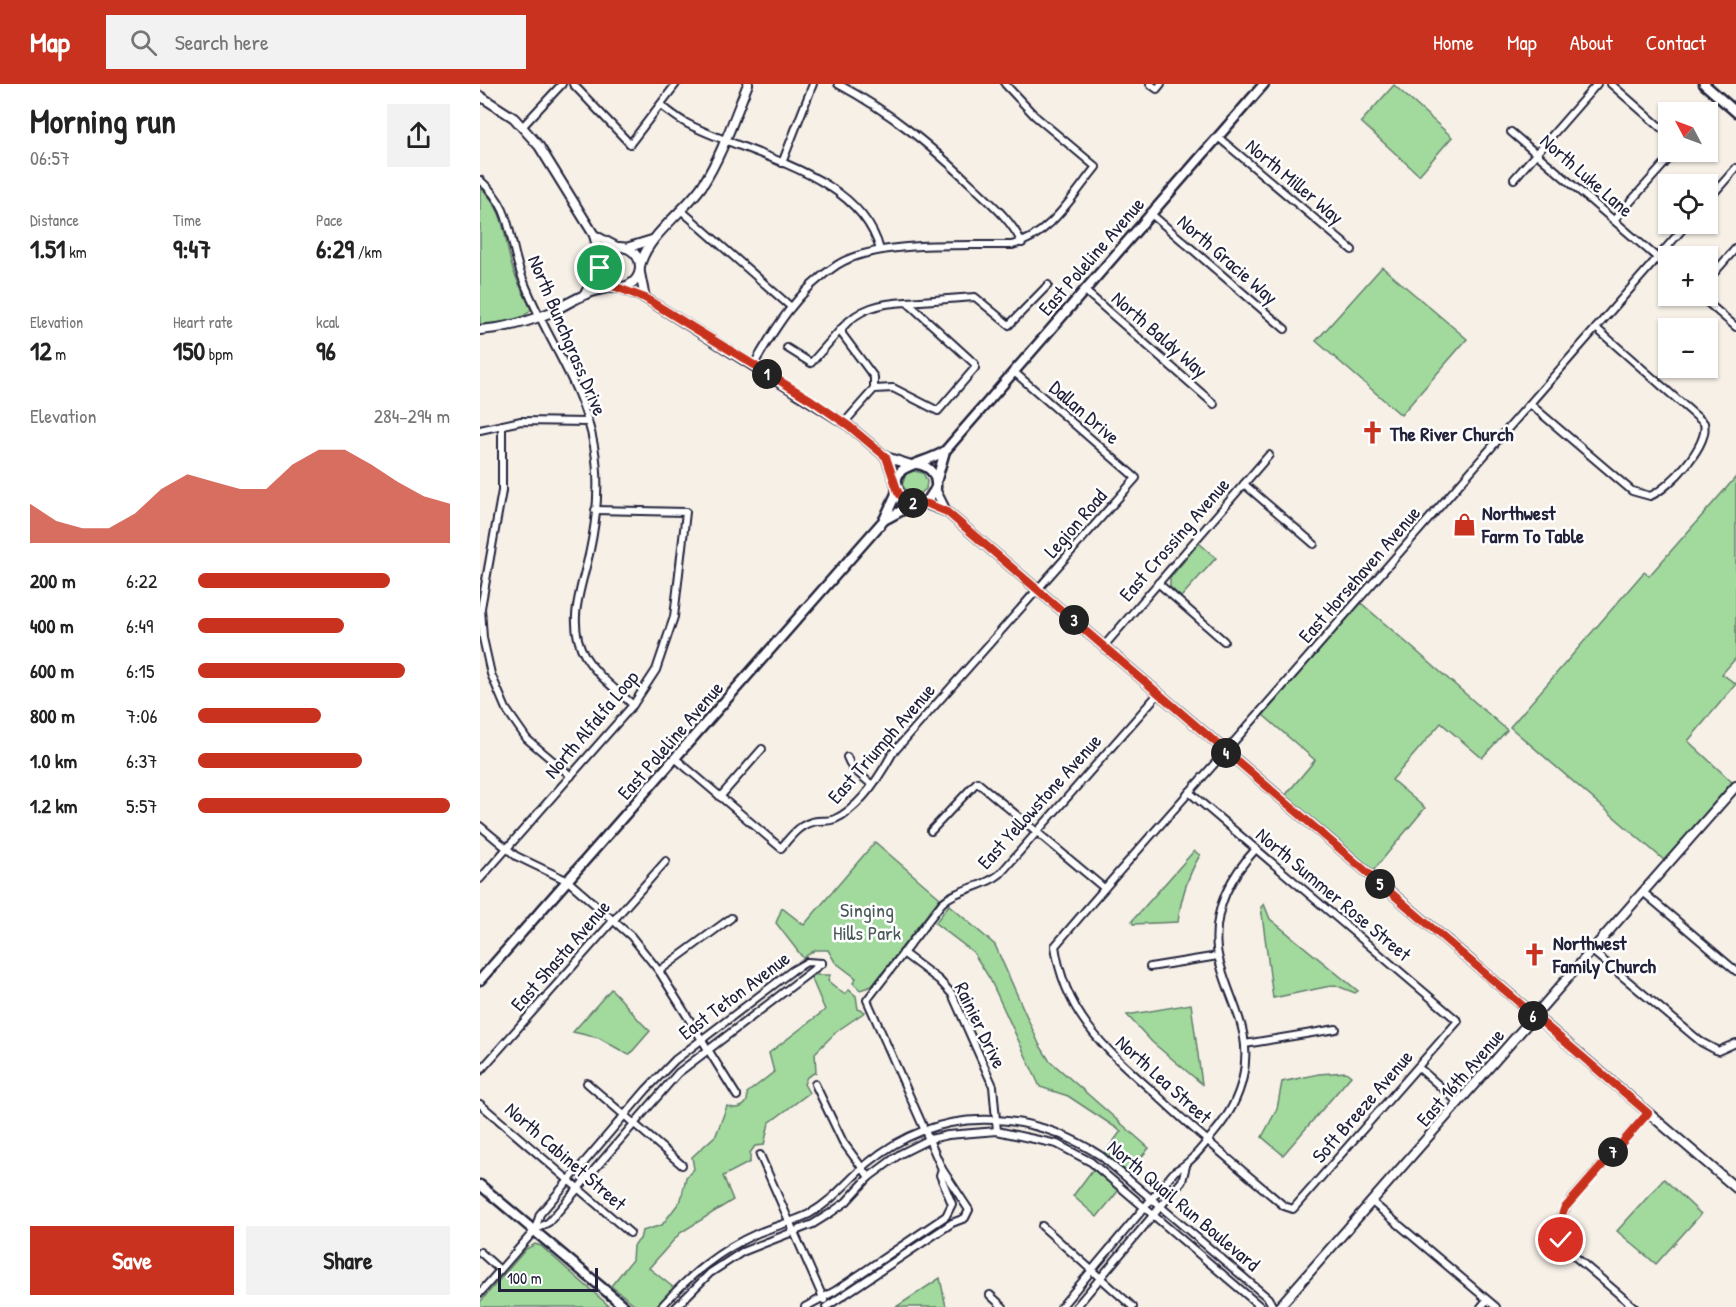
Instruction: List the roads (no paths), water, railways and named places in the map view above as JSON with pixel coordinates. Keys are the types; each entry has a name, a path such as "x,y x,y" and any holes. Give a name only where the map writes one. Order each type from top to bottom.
{"main road":[{"name":"East Poleline Avenue","path":"914,464 929,461 945,451 1264,84"},
{"path":"1704,84 1736,112"},
{"name":"East Poleline Avenue","path":"936,486 945,451"},
{"path":"914,464 930,469 936,486 932,497 914,504 901,496 897,486 901,471 914,464"},
{"name":"East Poleline Avenue","path":"480,980 884,520 896,494 897,486"},
{"name":"East Poleline Avenue","path":"884,520 914,504"},
{"path":"480,1184 625,1307"}],"street":[{"path":"523,126 562,84"},
{"path":"573,84 630,144 662,106 676,84"},
{"path":"480,330 517,325 540,316 586,292 632,284 653,240 682,211 710,172 748,84"},
{"path":"782,163 813,84"},
{"path":"838,84 880,108 924,140 1006,218 1022,243"},
{"path":"753,366 791,307 814,282 838,264 880,250 1022,243 1045,229 1096,168 1035,116 1005,84"},
{"path":"1150,84 1157,89 1161,84"},
{"path":"1514,179 1597,84"},
{"path":"1611,84 1658,125"},
{"path":"480,96 523,126 539,146 594,235 604,279 645,298 844,423 886,457 914,464"},
{"path":"662,106 687,124 782,163 844,197 869,223 880,250"},
{"name":"North Luke Lane","path":"1511,132 1656,257"},
{"name":"North Miller Way","path":"1218,136 1352,250"},
{"path":"1614,220 1666,162"},
{"path":"1718,188 1736,168"},
{"name":"North Bunchgrass Drive","path":"480,180 494,194 506,212 520,273 578,391 588,422 598,471 596,510 591,549 575,612 577,634 585,655 597,672 633,705"},
{"path":"682,211 791,307"},
{"name":"North Gracie Way","path":"1150,213 1285,329"},
{"name":"East Horsehaven Avenue","path":"1055,946 1678,234"},
{"path":"594,235 636,254 645,298"},
{"path":"586,292 608,252 653,240"},
{"path":"1718,268 1736,248"},
{"path":"787,348 811,363 856,313 876,306 907,302 975,297 1009,325 1048,285"},
{"name":"North Baldy Way","path":"1084,290 1214,404"},
{"path":"874,388 893,388 938,411 975,368 975,364 907,302"},
{"path":"1712,306 1736,327"},
{"path":"842,328 842,334 874,377 874,388 844,423"},
{"path":"1530,404 1632,491 1650,496 1673,479 1701,443 1705,429 1704,423 1596,328"},
{"name":"Dallan Drive","path":"1013,371 1136,478"},
{"path":"480,430 521,421 588,422"},
{"path":"502,425 502,491 481,608 483,638 491,674 506,709 527,739 571,776"},
{"name":"East Crossing Avenue","path":"1104,646 1269,455"},
{"path":"886,457 897,486"},
{"name":"Legion Road","path":"1038,590 1136,478"},
{"path":"1244,484 1314,544"},
{"path":"936,486 947,512"},
{"path":"923,502 947,512 1736,1188"},
{"name":"North Alfalfa Loop","path":"480,879 633,705 656,670 675,617 686,512 596,510"},
{"path":"1158,583 1224,640"},
{"name":"East Triumph Avenue","path":"676,759 781,848 794,832 805,825 832,821 847,812 872,784 892,754 1030,596 1038,590"},
{"name":"East Yellowstone Avenue","path":"926,1130 867,1000 949,897 990,883 1158,694"},
{"path":"720,796 762,749"},
{"path":"847,758 852,768 872,784"},
{"path":"931,831 977,782 1104,888"},
{"name":"East 16th Avenue","path":"1279,1307 1736,786"},
{"name":"North Summer Rose Street","path":"1189,792 1458,1021"},
{"path":"480,826 516,856 568,880 613,920 659,971 706,1050 737,1096"},
{"path":"1061,1307 1143,1207 1175,1171 1186,1166 1208,1141 1239,1094 1246,1062 1245,1044 1218,956 1217,928 1224,895 1234,876 1255,850"},
{"name":"East Shasta Avenue","path":"480,1071 666,861"},
{"path":"1643,892 1736,971"},
{"path":"659,971 731,918"},
{"name":"North Lea Street","path":"1055,946 1065,985 1075,1007 1093,1035 1127,1071 1289,1209"},
{"path":"1592,951 1701,1042 1718,1051 1736,1043"},
{"name":"Rainier Drive","path":"903,953 945,985 951,994 993,1086 997,1131"},
{"path":"1150,967 1218,956"},
{"name":"East Teton Avenue","path":"807,962 822,963 678,1072 549,1222 534,1230 540,1214 659,1076 700,1040 793,970 807,962"},
{"name":"Soft Breeze Avenue","path":"1289,1209 1298,1204 1458,1021"},
{"path":"1245,1044 1336,1029"},
{"path":"1418,1067 1459,1103"},
{"path":"587,1083 682,1165"},
{"path":"814,1084 843,1142 869,1177"},
{"name":"North Cabinet Street","path":"480,1104 630,1233"},
{"path":"1634,1307 1566,1249 1558,1227 1559,1219 1571,1200 1648,1113"},
{"name":"North Quail Run Boulevard","path":"661,1307 682,1283 722,1252 760,1232 810,1213 834,1197 862,1169 895,1143 926,1130 953,1123 997,1120 1040,1126 1076,1140 1117,1167 1268,1298 1273,1307"},
{"path":"760,1155 795,1231 826,1307 952,1223 965,1218 969,1210 942,1169 926,1130"},
{"name":"North Quail Run Boulevard","path":"676,1307 710,1273 742,1252 763,1241 813,1224 846,1202 869,1177 900,1154 930,1139 948,1135 997,1131 1039,1138 1074,1152 1091,1162 1261,1307"},
{"path":"1076,1307 1182,1180 1186,1166"},
{"path":"805,1307 824,1298 946,1216 951,1209 940,1175 942,1169"},
{"path":"1372,1202 1496,1307"},
{"path":"1042,1226 1134,1307"},
{"path":"480,1293 534,1230"},
{"path":"480,1252 500,1270"},
{"path":"990,1295 1003,1307"},
{"path":"1481,1307 1487,1300"}],"place":[{"name":"The River Church","path":"1372,433"},
{"name":"Northwest Farm To Table","path":"1464,524"},
{"name":"Northwest Family Church","path":"1535,954"}],"park label":[{"name":"Singing Hills Park","path":"867,920"}]}
